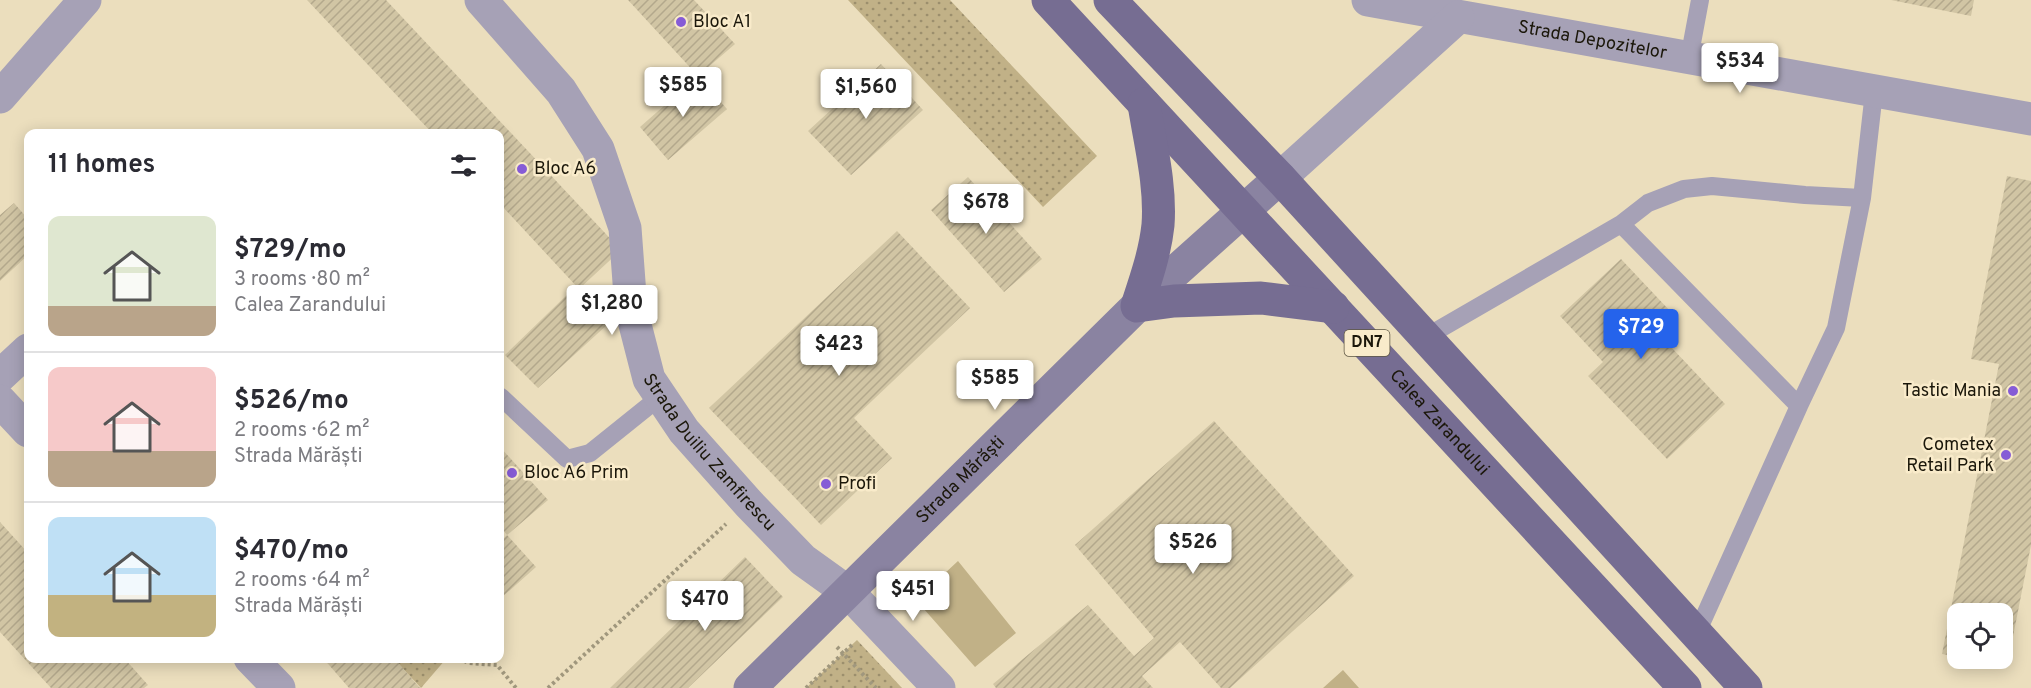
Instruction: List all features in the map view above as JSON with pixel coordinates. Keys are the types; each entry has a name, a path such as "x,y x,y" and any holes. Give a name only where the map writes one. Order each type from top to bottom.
{"main road":[{"name":"Calea Zarandului","path":"1048,0 1685,688"},
{"name":"DN7","path":"1110,0 1280,178 1746,688"},
{"path":"1144,104 1155,181 1158,223 1153,257 1137,306 1174,301 1261,298 1333,307"},
{"name":"Strada Mărăști","path":"750,688 817,625 1137,306 1280,178"}],"street":[{"path":"0,97 85,0"},
{"name":"Strada Duiliu Zamfirescu","path":"480,0 561,91 598,149 625,228 631,309 649,379 684,431 748,504 803,560 849,593 939,688"},
{"name":"Strada Depozitelor","path":"1368,0 2031,119"},
{"path":"1280,178 1458,17"},
{"path":"0,376 24,354"},
{"path":"0,401 24,427"},
{"path":"255,663 279,688"}],"lane":[{"path":"1689,59 1700,0"},
{"path":"1696,635 1836,328 1862,198 1875,92"},
{"path":"1426,338 1621,224 1648,203 1694,188 1712,186 1862,198"},
{"path":"1621,224 1799,406"},
{"path":"504,400 567,459 590,453 661,396"}],"path":[{"path":"548,688 748,504"},
{"path":"806,688 877,621"},
{"path":"817,625 873,687"},
{"path":"468,663 497,665 516,688"}],"shaded area":[{"path":"848,0 950,0 1097,156 1043,207"},
{"path":"958,561 1016,633 975,667 916,600"},
{"path":"857,640 902,688 806,688"},
{"path":"398,663 443,663 421,688"},
{"path":"1343,670 1359,688 1323,688"}],"building":[{"name":"Bloc A6","path":"307,0 386,0 621,250 579,289 504,208 504,129 428,129"},
{"name":"Bloc A1","path":"628,0 694,0 735,44 698,76"},
{"path":"1891,0 1974,0 1971,16"},
{"path":"881,64 923,110 851,175 808,131"},
{"path":"698,76 727,109 668,160 640,127"},
{"name":"Cometex Retail Park","path":"2007,176 2031,181 2031,545 2013,636 2013,603 1952,603 1999,364 1971,359"},
{"path":"968,177 1042,259 1004,292 931,210"},
{"path":"14,203 24,214 24,259 0,281 0,215"},
{"path":"897,231 970,308 854,418 892,458 821,525 709,408"},
{"path":"1621,259 1671,312 1653,328 1725,404 1667,459 1588,376 1603,362 1560,316"},
{"path":"574,288 608,324 538,388 505,355"},
{"path":"1214,421 1354,576 1230,688 1221,688 1180,642 1142,676 1153,688 996,688 993,684 1088,605 1134,656 1154,638 1075,545"},
{"name":"Bloc A6 Prim","path":"504,451 548,500 507,535 504,531"},
{"path":"0,522 24,549 24,658 0,632"},
{"path":"507,535 536,567 504,595 504,538"},
{"path":"745,557 783,597 688,688 610,688"},
{"name":"Cometex Retail Park","path":"1947,629 1947,655 1942,654"},
{"path":"28,663 128,663 148,685 144,688 51,688"},
{"path":"327,663 398,663 420,688 349,688"}],"place":[{"name":"Bloc A1","path":"681,22"},
{"name":"Bloc A6","path":"522,169"},
{"name":"Tastic Mania","path":"2013,391"},
{"name":"Cometex Retail Park","path":"2006,455"},
{"name":"Bloc A6 Prim","path":"512,473"},
{"name":"Profi","path":"826,484"}]}
